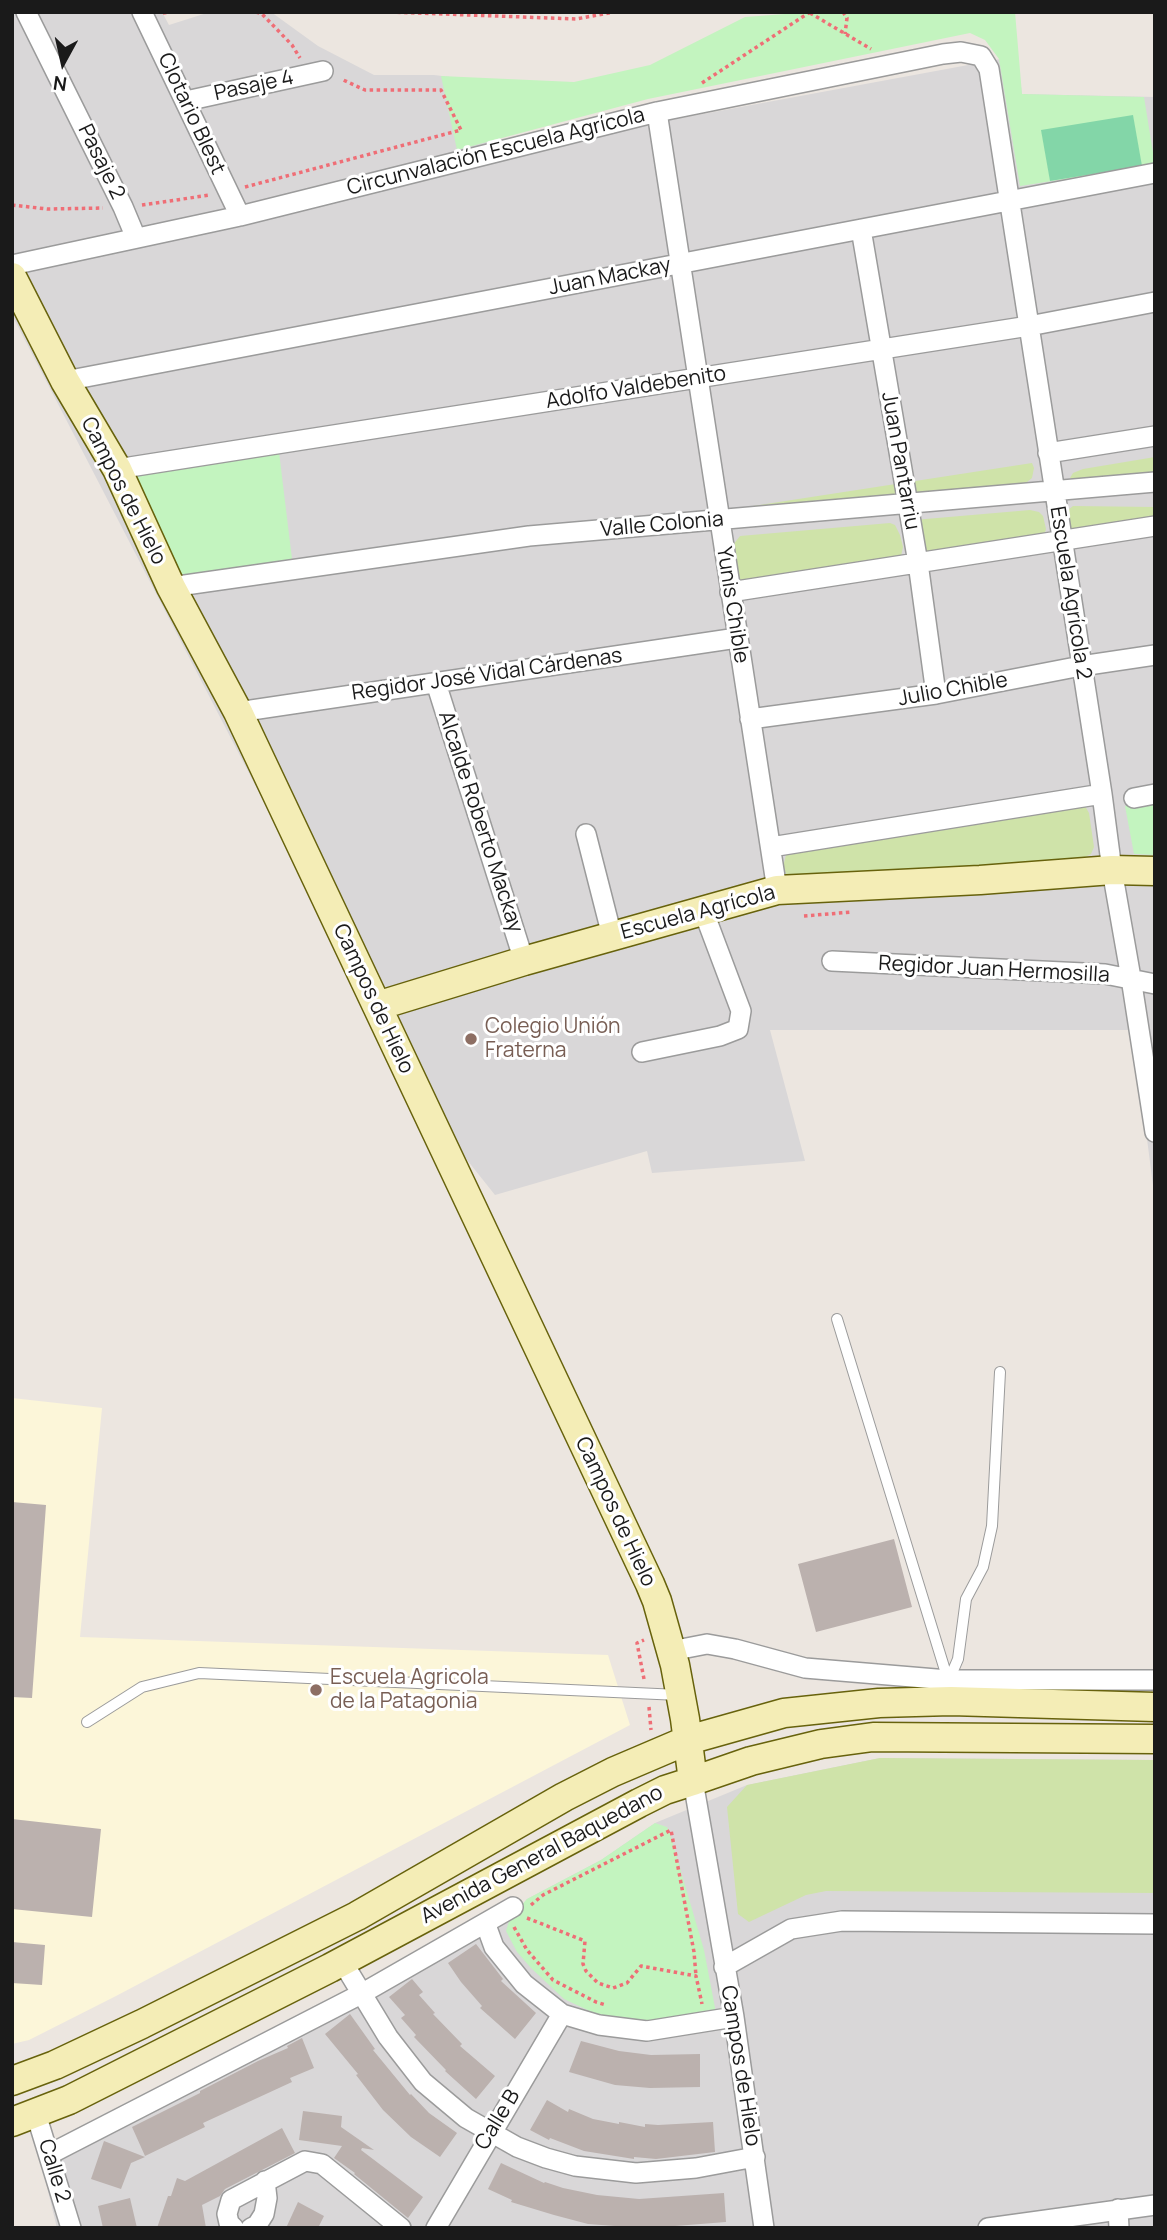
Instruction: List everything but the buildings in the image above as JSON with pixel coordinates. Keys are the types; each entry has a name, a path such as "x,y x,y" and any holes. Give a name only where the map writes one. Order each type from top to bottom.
{"street":[{"name":"Pasaje 2","path":"26,12 136,238"},
{"name":"Clotario Blest","path":"142,12 240,216"},
{"name":"Circunvalación Escuela Agrícola","path":"12,265 240,216 657,112 896,63 961,52 981,56"},
{"name":"Escuela Agrícola 2","path":"981,56 989,69 1112,870 1152,1095 1155,1132"},
{"name":"Pasaje 4","path":"186,101 316,73"},
{"name":"Yunis Chible","path":"657,112 777,890"},
{"name":"Juan Mackay","path":"65,381 1155,173"},
{"name":"Juan Pantarriu","path":"861,229 918,563 936,694"},
{"name":"Campos de Hielo","path":"12,277 65,381 117,469 171,587 237,712 657,1601 671,1651 688,1740 734,2017 764,2228"},
{"name":"Adolfo Valdebenito","path":"117,469 1029,326 1155,302"},
{"path":"1048,453 1155,436"},
{"name":"Valle Colonia","path":"171,587 529,536 1155,482"},
{"path":"730,592 1155,526"},
{"name":"Regidor José Vidal Cárdenas","path":"237,712 737,638"},
{"name":"Julio Chible","path":"750,719 936,694 1081,666 1155,655"},
{"name":"Alcalde Roberto Mackay","path":"436,683 524,961"},
{"path":"771,847 1102,794"},
{"path":"1134,797 1155,794"},
{"path":"586,835 612,936"},
{"name":"Escuela Agrícola","path":"377,1006 524,961 777,890 980,880 1112,870 1155,871"},
{"path":"642,1052 720,1036 738,1029 741,1011 704,910"},
{"name":"Regidor Juan Hermosilla","path":"832,961 1105,974 1155,984"},
{"path":"671,1651 707,1644 805,1668 948,1680 1155,1680"},
{"name":"Avenida General Baquedano","path":"12,2081 130,2030 333,1928 564,1797 613,1772 688,1740 784,1713 879,1703 951,1701 1155,1706"},
{"name":"Avenida General Baquedano","path":"24,2118 94,2088 342,1961 665,1790 751,1761 809,1747 873,1737 1155,1739"},
{"path":"50,2154 361,1994 486,1925 518,1914"},
{"path":"724,1967 791,1929 842,1921 1155,1924"},
{"path":"486,1925 494,1947 524,1984 562,2014 599,2025 647,2031 734,2017"},
{"path":"342,1961 388,2038 423,2081 451,2107 490,2133 546,2158 606,2171 666,2172 755,2157"},
{"name":"Calle B","path":"436,2228 562,2014"},
{"name":"Calle 2","path":"24,2118 50,2154 71,2228"},
{"path":"234,2228 229,2223 227,2214 231,2200 305,2161 322,2164 401,2228"},
{"path":"251,2228 257,2225 264,2214 267,2198 265,2181"},
{"path":"1000,2227 1119,2218 1155,2205"}],"lane":[{"path":"837,1319 948,1680"},
{"path":"948,1680 958,1659 966,1599 983,1567 992,1526 1000,1372"},
{"path":"87,1722 142,1687 199,1673 680,1695"}],"path":[{"path":"228,191 461,130 441,90 365,90 316,73 292,45 256,12"},
{"path":"390,12 576,19 614,12"},
{"path":"843,12 847,18 845,34"},
{"path":"701,84 810,13 896,63"},
{"path":"518,1914 544,1895 671,1830 703,2012"},
{"path":"518,1914 585,1941 583,1964 598,1983 613,1988 627,1983 641,1966 696,1976"},
{"path":"518,1914 527,1950 553,1980 596,2002 608,2005"}],"shaded area":[{"path":"12,12 162,12 169,25 210,12 271,12 318,46 374,75 434,75 475,80 497,152 1017,56 1022,94 1155,97 1155,1201 1133,1030 770,1030 805,1161 652,1173 647,1151 495,1195 416,1096 12,315"},
{"name":"Escuela Agricola de la Patagonia","path":"12,1398 102,1408 80,1637 608,1655 630,1725 116,1996 29,2040 12,2044"},
{"path":"880,1758 1155,1760 1155,2228 57,2228 43,2171 137,2111 510,1918 527,1899 601,1860 655,1823 747,1785"}],"green space":[{"path":"812,12 1015,12 1022,94 1144,97 1155,165 1020,186 999,59 985,40 970,33 648,99 457,150 441,76 574,82 650,65 745,17"},
{"path":"1133,115 1142,166 1050,181 1041,130"},
{"path":"279,452 292,559 175,577 126,474"},
{"path":"1155,457 1155,482 1080,481 1070,478 1073,473 1083,469"},
{"path":"1032,463 1032,478 1022,486 740,508"},
{"path":"1073,506 1155,507 1155,519 1078,533 1069,529 1068,510"},
{"path":"1030,510 1043,516 1046,529 1044,536 923,559 914,520"},
{"path":"890,523 895,525 900,535 903,547 901,556 739,582 733,545 740,536"},
{"path":"1155,801 1155,855 1134,854 1125,806"},
{"path":"1085,806 1089,813 1094,847 1091,854 1083,858 798,881 787,876 783,867 786,855 801,850"},
{"path":"880,1758 1155,1760 1155,1893 826,1891 806,1895 749,1922 738,1914 727,1807 747,1785"},
{"path":"655,1823 667,1827 670,1834 704,1950 716,2013 688,2022 617,2021 564,1999 517,1952 506,1931 510,1918 527,1899 601,1860"}],"place":[{"name":"Colegio Unión Fraterna","path":"471,1039"},
{"name":"Escuela Agricola de la Patagonia","path":"316,1690"}]}
